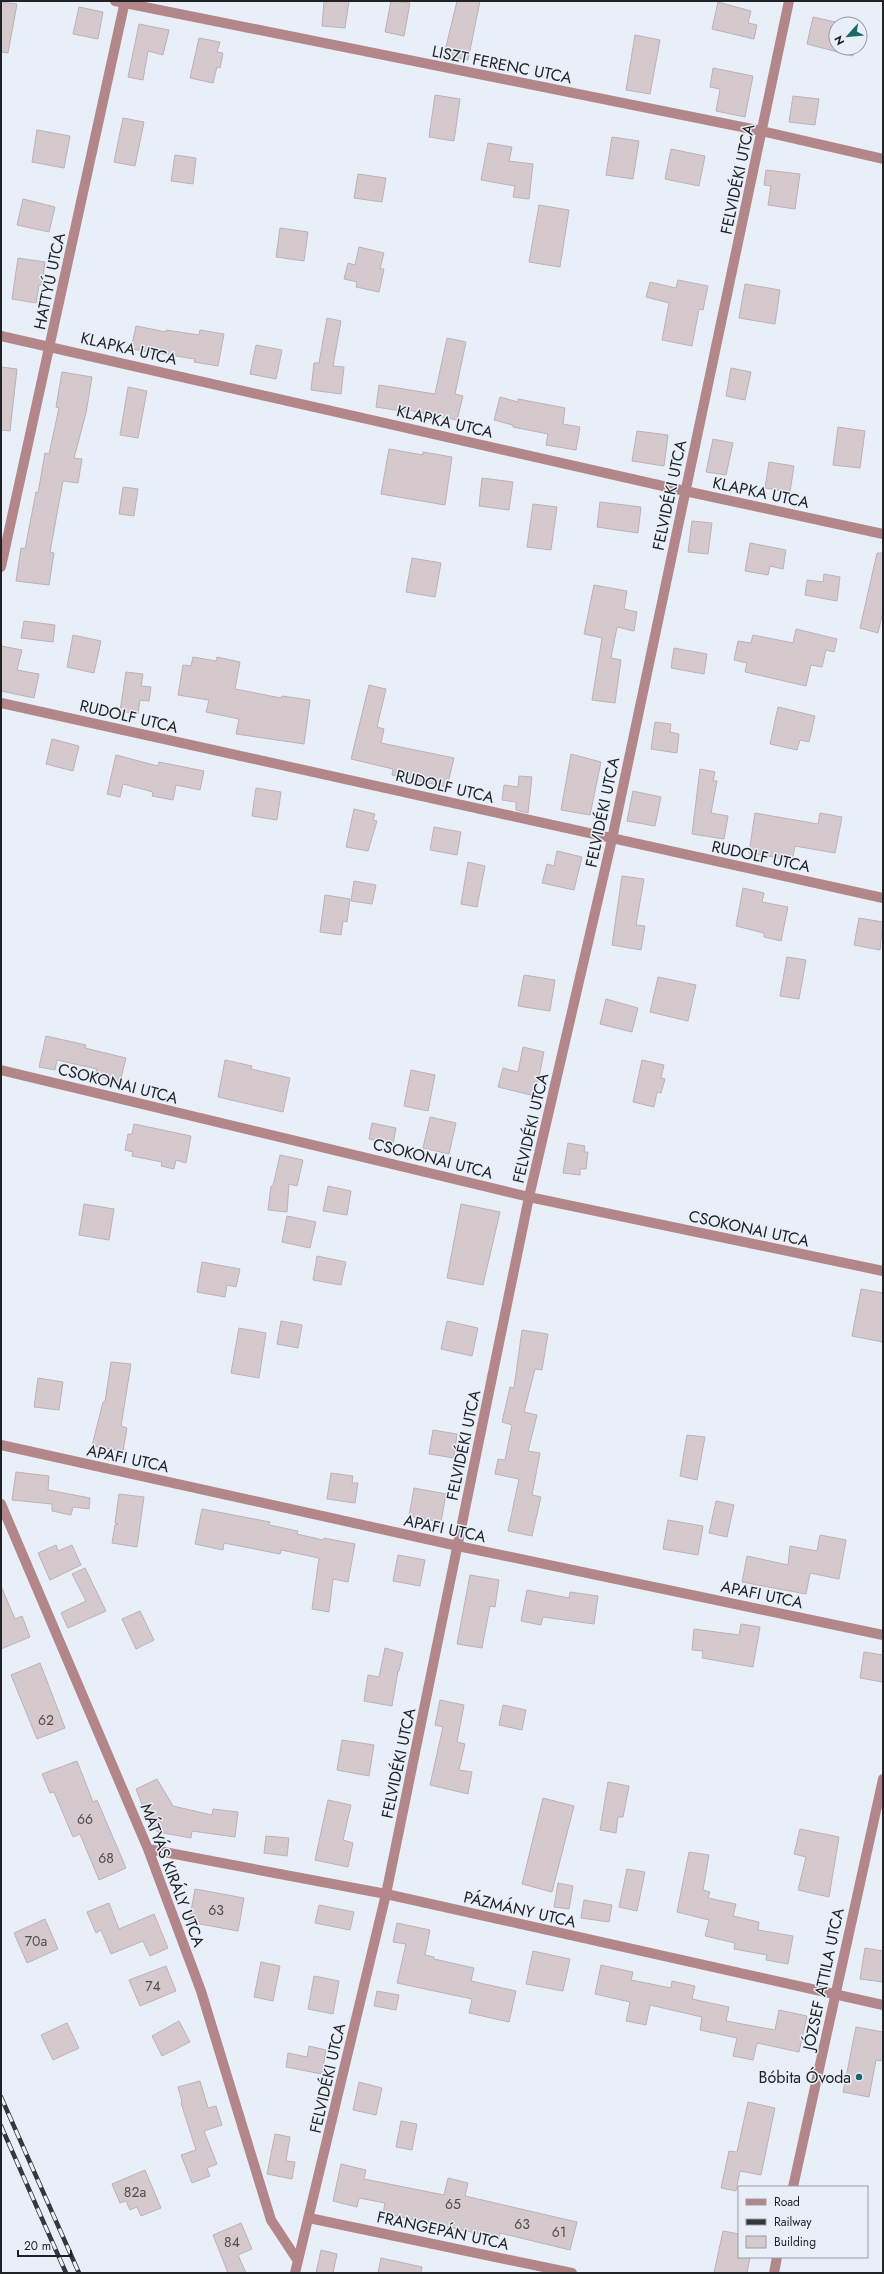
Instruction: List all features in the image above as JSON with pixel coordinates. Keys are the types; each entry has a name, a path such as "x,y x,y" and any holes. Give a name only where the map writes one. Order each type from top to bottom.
{"street":[{"name":"FELVIDÉKI UTCA","path":"296,2273 386,1894 529,1197 612,839 789,1"},
{"name":"LISZT FERENC UTCA","path":"122,2 762,131 883,159"},
{"name":"HATTYÚ UTCA","path":"1,566 50,346 122,2"},
{"name":"KLAPKA UTCA","path":"1,336 685,491 883,534"},
{"name":"RUDOLF UTCA","path":"1,703 883,898"},
{"name":"CSOKONAI UTCA","path":"1,1070 529,1197 883,1271"},
{"name":"APAFI UTCA","path":"1,1445 458,1546 883,1635"},
{"name":"MÁTYÁS KIRÁLY UTCA","path":"1,1504 148,1849 201,1991 271,2220 298,2261"},
{"name":"JÓZSEF ATTILA UTCA","path":"793,2186 883,1778"},
{"name":"PÁZMÁNY UTCA","path":"148,1849 386,1894 883,2005"},
{"name":"FRANGEPÁN UTCA","path":"309,2218 572,2273"},
{"path":"774,2273 778,2258"}],"building":[{"path":"324,1 349,1 345,28 322,26"},
{"path":"391,1 410,3 404,36 385,32"},
{"path":"457,1 480,1 468,60 444,55"},
{"path":"1,2 17,4 8,53 1,52"},
{"path":"718,2 751,11 748,23 757,25 754,39 712,29"},
{"path":"79,7 103,12 98,39 73,34"},
{"path":"813,17 828,20 828,49 807,44"},
{"path":"139,24 169,30 163,55 148,51 143,80 128,77"},
{"path":"635,35 660,40 650,94 626,90"},
{"path":"199,38 220,42 217,52 223,53 220,68 217,67 213,83 190,78"},
{"path":"713,68 753,76 745,117 716,111 720,89 710,87"},
{"path":"435,95 460,99 454,141 429,137"},
{"path":"793,96 819,99 815,125 789,122"},
{"path":"123,118 144,122 135,166 114,162"},
{"path":"37,130 70,136 64,168 32,162"},
{"path":"612,137 639,141 633,179 606,175"},
{"path":"488,143 512,147 509,161 533,164 529,199 513,197 515,186 481,180"},
{"path":"671,149 705,156 699,186 665,179"},
{"path":"175,155 196,158 193,184 171,181"},
{"path":"766,170 800,174 795,209 768,205 771,186 764,185"},
{"path":"358,174 386,178 382,202 354,198"},
{"path":"23,199 55,207 49,232 17,225"},
{"path":"539,205 569,210 560,267 529,262"},
{"path":"280,228 308,232 304,261 276,257"},
{"path":"359,247 384,253 380,269 384,269 379,292 356,287 357,282 344,279 348,263 355,265"},
{"path":"18,258 45,262 42,285 39,285 36,303 12,299"},
{"path":"678,280 708,286 703,310 699,309 692,346 662,340 669,303 646,297 650,282 676,288"},
{"path":"745,284 780,290 775,324 739,318"},
{"path":"327,318 341,321 333,366 344,367 341,394 311,390 314,363 319,363"},
{"path":"136,326 166,332 166,330 199,335 200,330 224,334 218,366 194,362 195,359 131,349"},
{"path":"447,338 466,342 455,394 463,396 457,420 408,410 408,412 376,407 379,385 435,394"},
{"path":"256,345 282,350 276,379 250,374"},
{"path":"1,367 17,369 10,431 1,430"},
{"path":"731,368 751,372 745,400 726,396"},
{"path":"62,372 92,377 86,413 74,458 82,459 78,483 63,481 50,552 54,553 49,585 16,581 21,548 25,549 36,492 38,493 45,453 49,454 59,408 56,407"},
{"path":"128,387 147,391 138,438 120,435"},
{"path":"500,397 518,402 518,399 565,408 563,424 580,427 576,450 546,445 548,434 513,427 513,425 494,420"},
{"path":"838,427 865,431 860,468 833,465"},
{"path":"637,431 668,435 664,466 632,461"},
{"path":"713,439 733,443 726,475 706,472"},
{"path":"389,449 423,455 423,452 452,457 445,505 381,494"},
{"path":"769,462 794,466 790,492 765,488"},
{"path":"482,478 513,482 509,510 479,506"},
{"path":"123,487 138,489 134,516 119,514"},
{"path":"600,502 641,507 638,533 597,527"},
{"path":"533,504 557,507 551,550 527,547"},
{"path":"692,521 712,523 708,554 688,552"},
{"path":"750,543 786,550 783,569 770,566 768,575 745,571"},
{"path":"877,553 883,553 883,611 878,633 860,628"},
{"path":"412,558 441,563 435,597 406,592"},
{"path":"824,574 840,577 837,601 805,595 807,580 823,582"},
{"path":"594,585 627,591 624,609 637,612 634,631 617,627 611,658 621,660 615,703 592,700 602,638 584,634"},
{"path":"24,621 55,625 53,642 21,638"},
{"path":"796,629 837,639 834,652 826,650 822,667 811,665 806,686 745,672 747,663 734,660 738,641 751,643 753,635 793,643"},
{"path":"73,635 101,641 94,673 67,667"},
{"path":"1,646 22,650 17,670 39,674 34,698 1,691"},
{"path":"674,648 707,654 704,674 671,668"},
{"path":"193,657 216,661 217,657 240,662 235,689 281,698 282,696 310,700 304,744 236,734 239,719 206,712 209,700 178,695 183,665 191,666"},
{"path":"126,672 143,674 141,686 151,687 149,701 140,700 138,714 120,711"},
{"path":"369,685 386,689 377,727 384,729 381,743 454,758 447,787 392,775 393,769 351,759"},
{"path":"778,707 815,716 809,742 800,740 797,750 770,744"},
{"path":"655,722 671,724 670,732 679,734 677,753 651,749"},
{"path":"52,739 79,746 73,771 46,764"},
{"path":"571,754 601,762 590,815 561,810"},
{"path":"116,755 158,766 159,762 204,771 200,790 176,785 173,800 152,796 153,792 123,784 120,797 107,794"},
{"path":"700,769 715,772 713,781 717,781 711,813 728,816 724,839 692,834"},
{"path":"519,776 532,777 528,813 516,810 516,802 502,800 504,785 518,787"},
{"path":"256,788 281,792 277,820 252,816"},
{"path":"633,791 661,797 655,826 627,821"},
{"path":"354,809 375,814 373,820 377,821 368,851 346,847"},
{"path":"755,813 818,824 820,813 842,817 835,853 795,846 792,860 749,853"},
{"path":"434,827 461,832 457,855 430,850"},
{"path":"557,851 582,857 574,890 542,883 547,864 554,866"},
{"path":"468,862 485,866 477,907 461,904"},
{"path":"622,876 644,879 636,925 645,926 641,950 612,945"},
{"path":"354,881 376,885 372,904 351,901"},
{"path":"743,888 764,893 762,902 788,907 781,941 764,937 764,933 736,926"},
{"path":"325,895 350,899 347,922 343,921 341,935 320,932"},
{"path":"859,918 883,922 880,950 854,945"},
{"path":"787,957 806,960 799,999 780,996"},
{"path":"524,975 555,980 550,1011 518,1006"},
{"path":"658,977 696,985 688,1021 650,1012"},
{"path":"606,999 638,1008 632,1032 600,1024"},
{"path":"46,1036 86,1045 85,1048 126,1058 120,1082 95,1076 97,1069 57,1060 55,1070 39,1067"},
{"path":"523,1047 544,1052 535,1096 498,1087 503,1068 518,1072"},
{"path":"225,1060 252,1066 251,1069 290,1078 283,1112 218,1097"},
{"path":"642,1060 664,1065 661,1078 665,1079 661,1093 657,1092 654,1107 633,1102"},
{"path":"411,1070 435,1075 428,1111 404,1106"},
{"path":"430,1117 456,1123 449,1154 423,1148"},
{"path":"372,1123 396,1128 393,1144 369,1139"},
{"path":"134,1124 191,1136 186,1163 176,1160 174,1169 161,1166 162,1162 132,1156 133,1152 125,1150 128,1134 132,1134"},
{"path":"568,1143 585,1146 584,1152 588,1152 586,1169 580,1169 580,1175 563,1173"},
{"path":"280,1155 303,1160 297,1186 289,1184 287,1212 268,1210 271,1186 273,1186"},
{"path":"328,1186 351,1191 347,1215 323,1211"},
{"path":"84,1204 114,1209 109,1240 79,1235"},
{"path":"461,1204 500,1212 483,1285 447,1278"},
{"path":"287,1216 316,1222 310,1248 282,1242"},
{"path":"317,1256 346,1262 341,1285 313,1280"},
{"path":"202,1262 240,1269 236,1287 227,1285 225,1297 197,1292"},
{"path":"861,1289 883,1293 883,1342 852,1336"},
{"path":"281,1321 302,1325 298,1348 277,1344"},
{"path":"447,1321 478,1328 472,1356 441,1349"},
{"path":"239,1328 266,1333 259,1378 231,1373"},
{"path":"522,1330 548,1334 542,1370 535,1369 524,1412 537,1415 528,1451 540,1453 532,1495 541,1497 532,1536 508,1531 519,1479 495,1474 498,1459 505,1460 512,1425 502,1422 510,1387 514,1388"},
{"path":"111,1362 131,1364 121,1426 127,1428 123,1451 92,1446 103,1402 105,1402"},
{"path":"38,1378 63,1382 59,1410 34,1407"},
{"path":"433,1430 457,1434 454,1458 429,1454"},
{"path":"687,1435 705,1437 697,1480 680,1476"},
{"path":"16,1472 49,1476 48,1490 90,1498 89,1509 73,1507 71,1515 52,1511 52,1504 12,1500"},
{"path":"331,1473 353,1476 352,1483 358,1483 355,1503 327,1499"},
{"path":"414,1488 446,1494 441,1522 409,1516"},
{"path":"119,1494 144,1497 137,1547 112,1543 115,1525 118,1524 115,1523"},
{"path":"716,1501 734,1505 727,1537 709,1533"},
{"path":"202,1509 270,1522 269,1525 298,1531 297,1534 323,1540 324,1538 355,1544 348,1582 333,1579 329,1612 312,1609 319,1558 281,1550 280,1554 224,1543 223,1550 195,1544"},
{"path":"668,1520 703,1526 698,1555 663,1549"},
{"path":"820,1535 846,1540 839,1579 810,1573 806,1594 742,1582 747,1556 788,1565 790,1546 817,1551"},
{"path":"56,1545 58,1551 72,1545 81,1565 50,1580 38,1553"},
{"path":"398,1555 425,1560 420,1586 393,1581"},
{"path":"85,1568 106,1611 68,1628 61,1613 86,1601 72,1574"},
{"path":"470,1575 499,1580 495,1607 490,1606 482,1648 457,1644"},
{"path":"1,1586 15,1619 22,1616 30,1637 1,1649"},
{"path":"527,1590 569,1598 570,1592 598,1596 594,1624 543,1617 541,1625 521,1621"},
{"path":"140,1611 154,1640 136,1649 122,1619"},
{"path":"741,1624 760,1627 753,1667 702,1658 703,1651 692,1650 694,1629 739,1635"},
{"path":"385,1648 403,1653 398,1671 392,1706 364,1701 368,1675 379,1677"},
{"path":"864,1652 883,1655 883,1682 860,1678"},
{"path":"40,1663 65,1728 37,1739 11,1675"},
{"path":"440,1700 464,1705 457,1742 465,1744 459,1770 472,1772 468,1794 430,1785 443,1727 435,1725"},
{"path":"503,1705 526,1710 522,1730 499,1725"},
{"path":"342,1740 374,1745 369,1776 337,1770"},
{"path":"77,1761 93,1802 97,1800 126,1868 99,1880 80,1834 73,1837 54,1792 50,1793 42,1774"},
{"path":"157,1779 173,1806 212,1815 213,1809 238,1812 235,1837 192,1831 191,1838 158,1832 150,1825 136,1789"},
{"path":"608,1782 629,1786 623,1817 618,1817 616,1833 600,1830"},
{"path":"543,1798 574,1806 552,1892 522,1884"},
{"path":"328,1800 351,1805 343,1840 353,1843 348,1867 315,1860"},
{"path":"800,1829 839,1837 829,1897 798,1890 806,1857 794,1854"},
{"path":"266,1836 289,1838 287,1856 264,1853"},
{"path":"689,1852 709,1855 703,1890 710,1892 708,1898 736,1904 733,1916 759,1922 758,1930 793,1936 788,1964 766,1960 767,1955 734,1949 735,1943 705,1936 709,1920 677,1912"},
{"path":"627,1869 645,1872 637,1911 619,1907"},
{"path":"558,1883 573,1886 569,1909 554,1907"},
{"path":"195,1889 244,1898 238,1931 189,1922"},
{"path":"584,1900 612,1905 609,1922 581,1918"},
{"path":"109,1903 119,1929 154,1914 168,1948 150,1956 143,1941 111,1954 101,1930 96,1933 87,1912"},
{"path":"319,1905 354,1912 350,1930 315,1923"},
{"path":"45,1919 58,1949 27,1963 14,1933"},
{"path":"397,1923 430,1930 425,1955 434,1957 434,1959 474,1968 471,1981 516,1991 509,2022 469,2013 472,1999 397,1983 406,1944 393,1942"},
{"path":"865,1948 883,1951 883,1982 860,1979"},
{"path":"533,1951 570,1959 563,1991 526,1984"},
{"path":"261,1962 280,1966 273,2001 254,1997"},
{"path":"601,1965 633,1972 631,1980 671,1988 672,1981 695,1986 692,1999 729,2007 726,2021 775,2030 779,2010 807,2016 799,2052 757,2043 753,2060 733,2056 737,2038 700,2030 702,2017 650,2005 646,2025 626,2021 630,2002 595,1994"},
{"path":"166,1966 176,1991 140,2006 129,1980"},
{"path":"314,1976 339,1981 333,2014 308,2009"},
{"path":"377,1991 399,1995 396,2010 374,2006"},
{"path":"179,2021 190,2042 162,2056 152,2036"},
{"path":"67,2023 79,2048 53,2060 41,2035"},
{"name":"Bóbita Óvoda","path":"856,2027 883,2032 883,2061 876,2060 869,2097 843,2092"},
{"path":"309,2046 326,2050 322,2074 286,2067 288,2053 307,2057"},
{"path":"200,2081 208,2108 216,2106 222,2125 204,2131 217,2164 207,2168 210,2176 192,2183 181,2155 196,2150 181,2103 178,2087"},
{"path":"359,2082 382,2088 376,2115 353,2110"},
{"path":"748,2102 775,2108 761,2175 740,2171 736,2191 721,2188 729,2151 737,2152"},
{"path":"401,2121 417,2124 412,2150 396,2147"},
{"path":"275,2134 290,2137 286,2161 295,2162 292,2179 267,2174"},
{"path":"341,2164 366,2170 364,2179 444,2195 448,2178 468,2183 465,2196 577,2222 570,2250 500,2233 499,2238 383,2213 385,2203 359,2198 357,2207 333,2201"},
{"path":"145,2170 161,2208 141,2216 137,2207 130,2210 126,2201 120,2203 112,2184"},
{"path":"241,2223 252,2249 238,2255 246,2273 228,2273 213,2235"},
{"path":"723,2231 738,2234 738,2258 750,2258 747,2273 714,2273"},
{"path":"321,2250 337,2254 333,2273 316,2273"},
{"path":"381,2258 422,2267 421,2273 378,2273"}],"railway":[{"path":"1,2097 79,2273"},
{"path":"1,2126 66,2273"}],"place":[{"name":"Bóbita Óvoda","path":"859,2077"}]}
